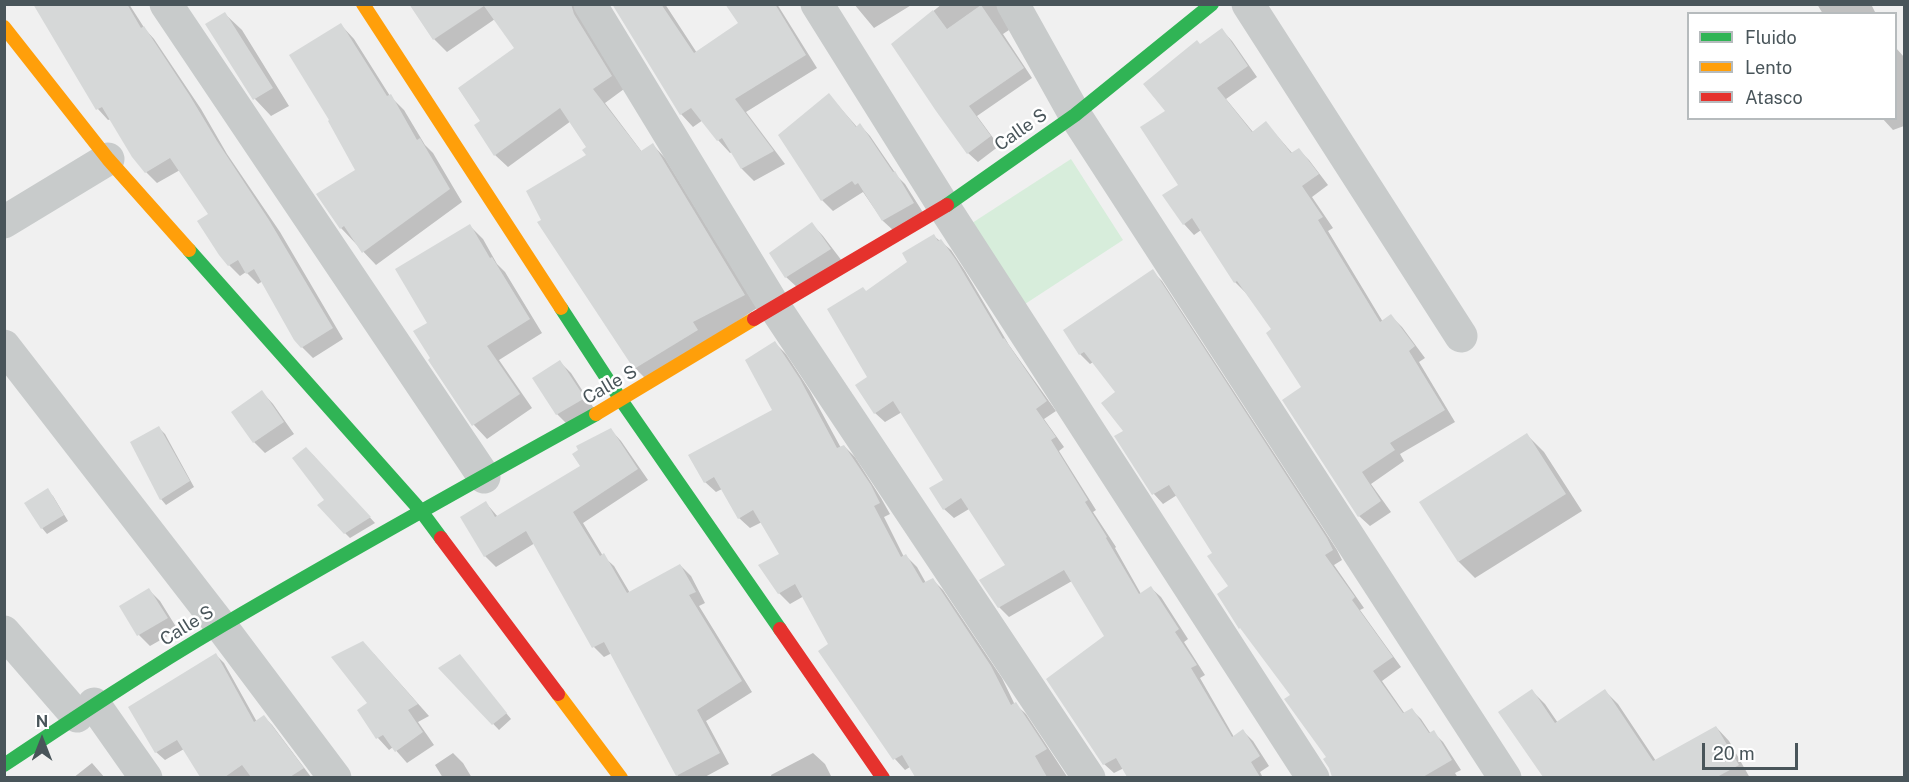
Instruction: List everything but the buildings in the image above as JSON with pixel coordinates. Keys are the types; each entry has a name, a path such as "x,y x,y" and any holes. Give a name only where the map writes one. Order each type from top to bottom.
{"street":[{"path":"166,4 484,477"},
{"path":"363,4 621,400 883,777"},
{"path":"590,4 774,306 1089,777"},
{"path":"817,4 944,207 1313,777"},
{"path":"1013,4 1075,115 1505,777"},
{"name":"Calle S","path":"4,765 86,710 221,626 621,400 774,306 944,207 1075,115 1212,4"},
{"path":"1248,4 1461,336"},
{"path":"4,27 108,159 421,511 621,777"},
{"path":"4,222 108,159"},
{"path":"4,346 335,777"},
{"path":"4,632 86,710 146,777"}],"green space":[{"path":"1071,159 1123,240 1022,306 969,225"}],"traffic: fast":[{"path":"947,205 1075,115 1212,4"},
{"path":"189,250 421,511 441,538"},
{"path":"561,308 621,400 780,629"},
{"path":"4,765 85,711 223,625 596,414"}],"traffic: slow":[{"path":"363,4 561,308"},
{"path":"4,27 108,159 189,250"},
{"path":"596,414 754,319"},
{"path":"558,694 621,778"}],"traffic: jam":[{"path":"754,319 947,205"},
{"path":"441,538 558,694"},
{"path":"780,629 883,778"}]}
